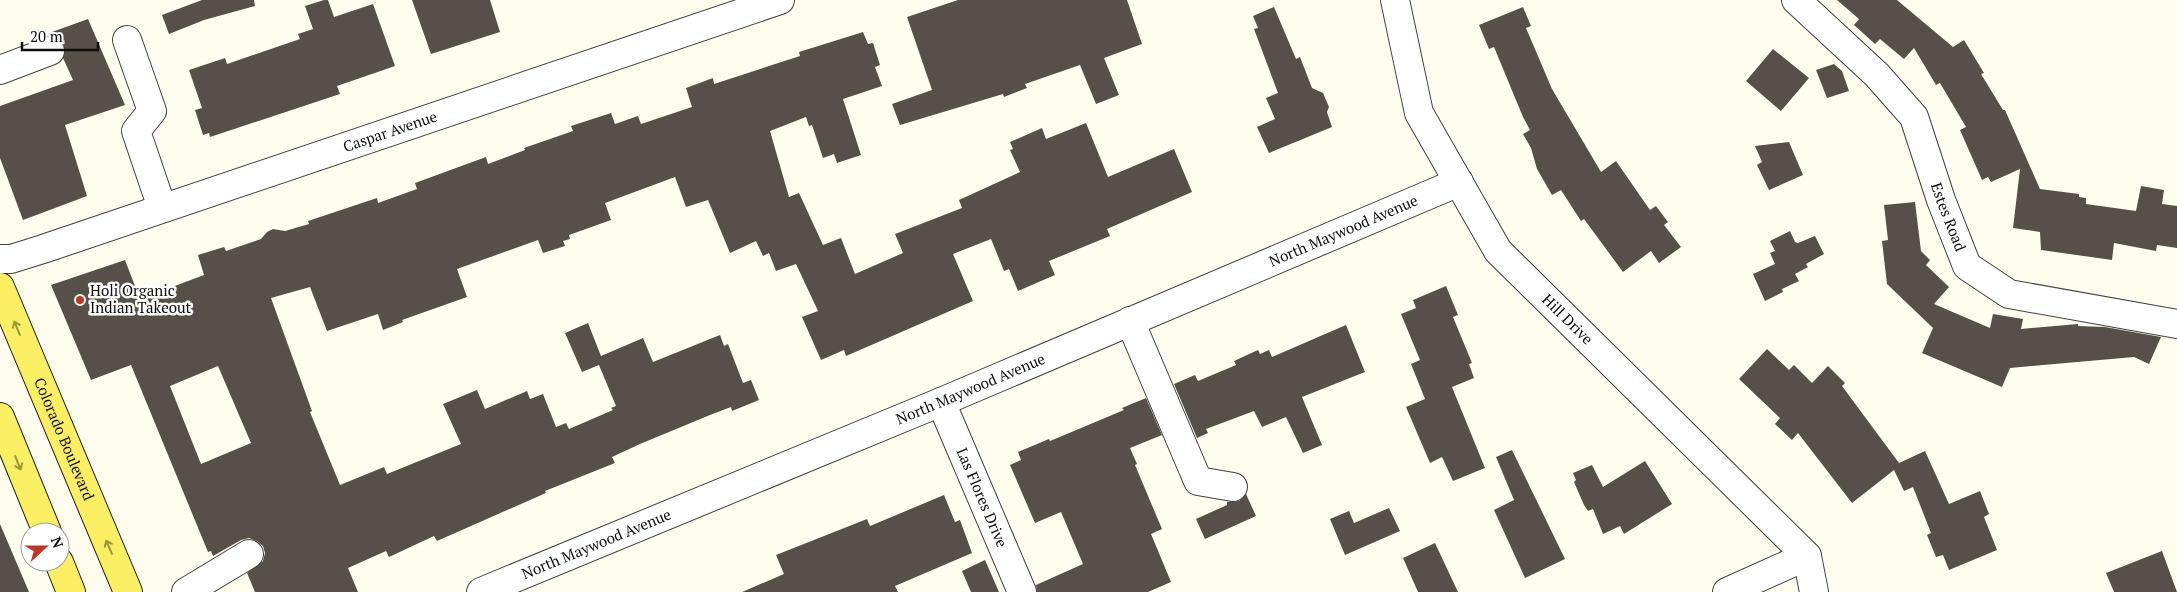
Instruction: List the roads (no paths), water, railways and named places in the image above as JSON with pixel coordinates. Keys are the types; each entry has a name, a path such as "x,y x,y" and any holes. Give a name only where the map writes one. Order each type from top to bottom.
{"main road":[{"name":"Colorado Boulevard","path":"0,287 128,592"},
{"path":"0,417 43,522"},
{"path":"63,572 71,592"}],"street":[{"name":"Caspar Avenue","path":"0,259 11,259 780,0"},
{"name":"Hill Drive","path":"1395,0 1419,113 1498,251 1807,556"},
{"name":"Estes Road","path":"1796,0 1877,75 1914,117 1941,200 1968,266 2009,294 2177,324"},
{"path":"127,40 152,111 136,131 162,208"},
{"path":"0,70 50,51"},
{"name":"North Maywood Avenue","path":"481,592 940,402 1459,182"},
{"path":"1130,321 1198,481 1234,487"},
{"name":"Las Flores Drive","path":"940,402 1022,592"},
{"path":"186,592 249,554"},
{"path":"1727,592 1807,556 1814,592"}],"place":[{"name":"Holi Organic Indian Takeout","path":"80,300"}]}
